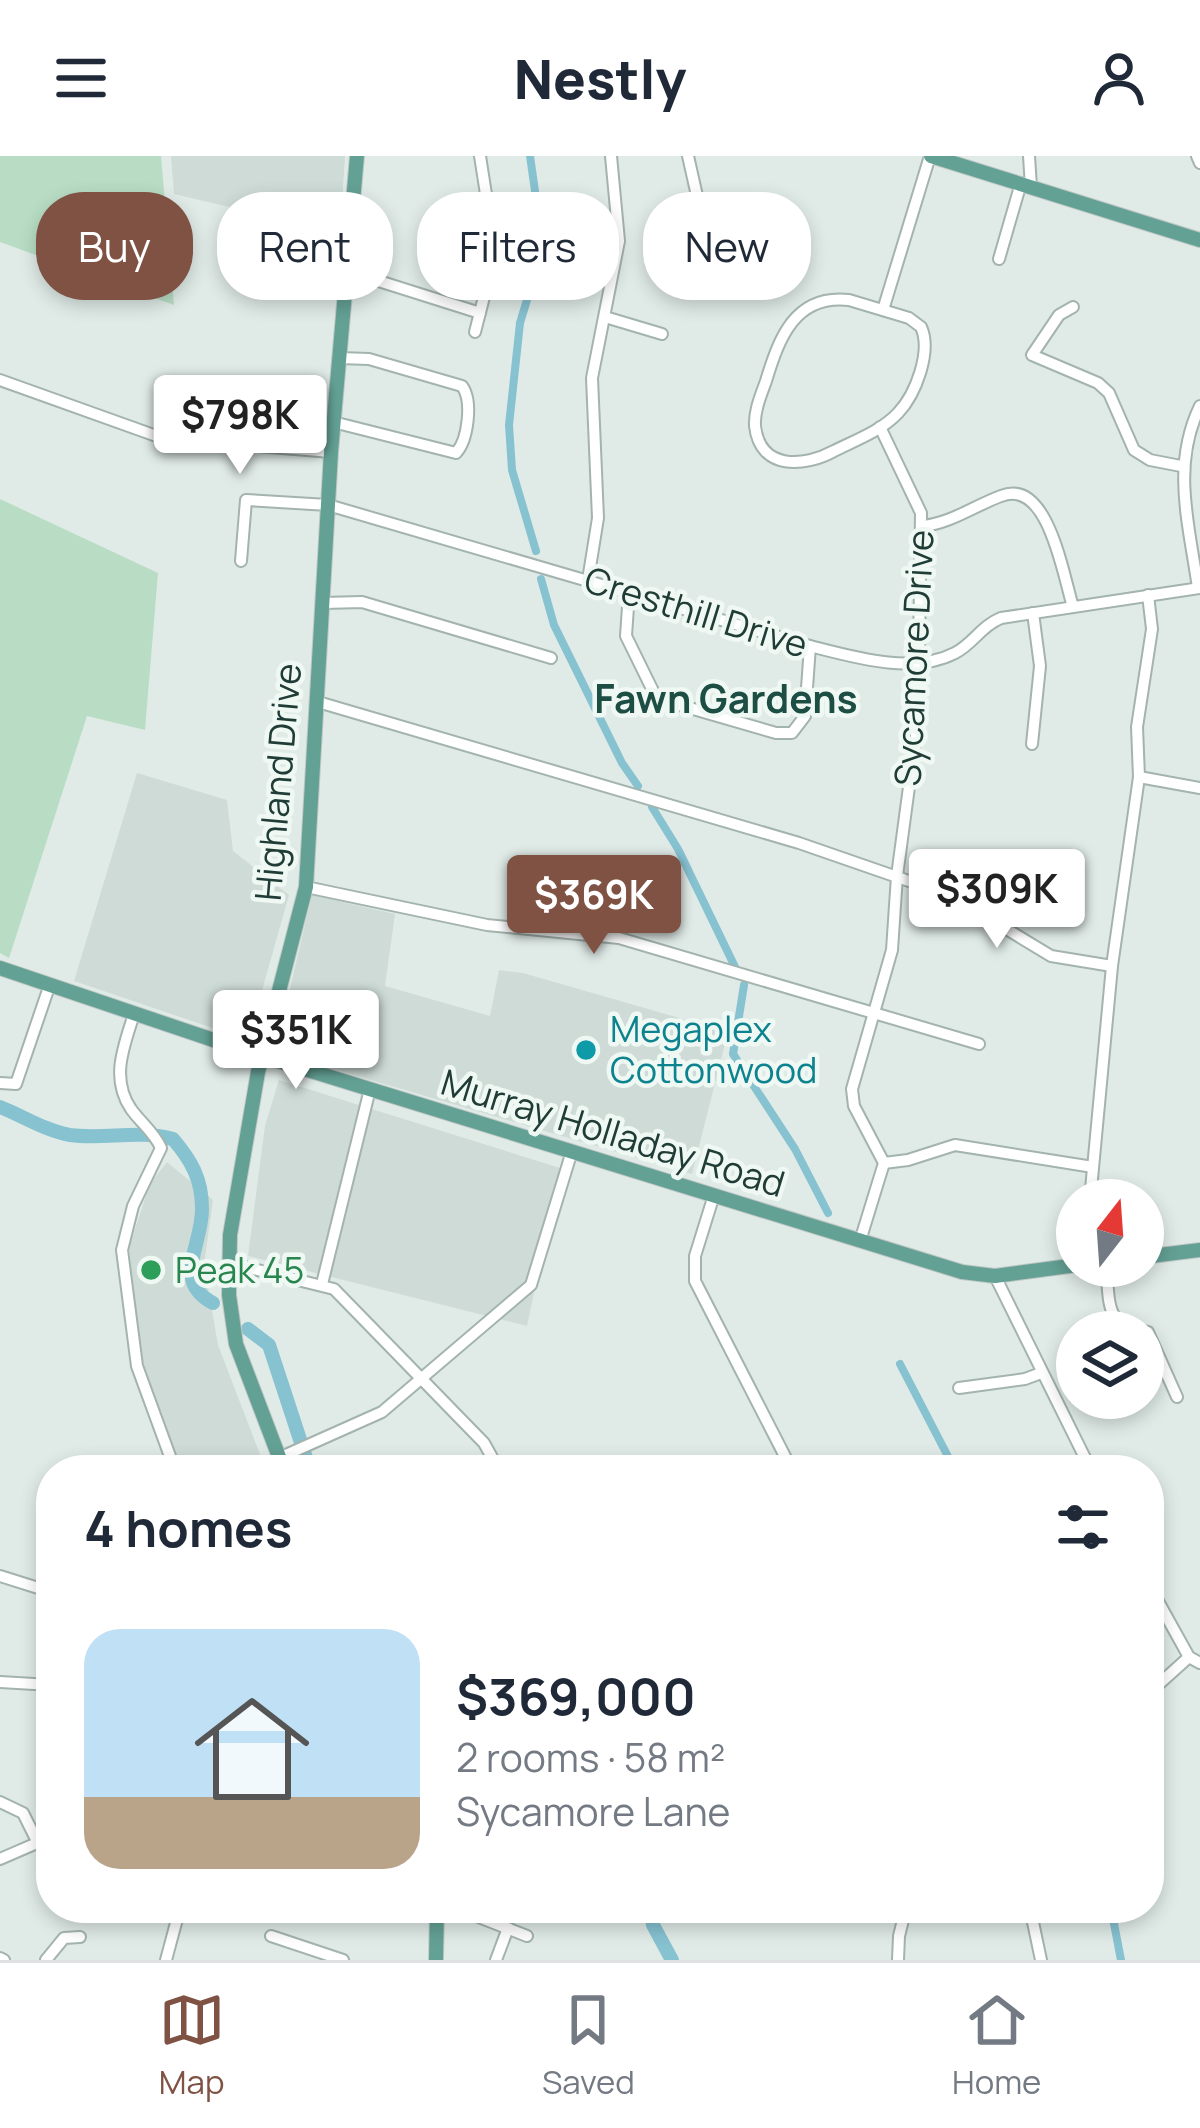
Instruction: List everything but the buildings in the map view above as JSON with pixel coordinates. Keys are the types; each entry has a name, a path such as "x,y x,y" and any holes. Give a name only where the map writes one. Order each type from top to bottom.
{"main road":[{"name":"Highland Drive","path":"353,192 356,156"},
{"path":"931,156 1200,239"},
{"name":"Highland Drive","path":"278,1455 240,1359 230,1312 229,1263 234,1195 262,1056 306,887 344,300"},
{"name":"Murray Holladay Road","path":"0,968 262,1056 966,1273 995,1276 1056,1268"},
{"path":"1164,1254 1200,1250"},
{"path":"436,1960 437,1923"}],"street":[{"path":"480,156 486,192"},
{"path":"588,580 598,518 592,390 620,241 610,156"},
{"path":"688,156 696,192"},
{"path":"883,310 931,156"},
{"path":"999,259 1026,185 1028,156"},
{"path":"393,287 480,314"},
{"path":"475,332 483,300"},
{"path":"849,300 883,310 918,323 926,344 908,399 880,427 820,459 795,465 768,452 755,425 781,334 801,311 824,301 849,300"},
{"path":"1073,308 1059,315 1032,356 1103,387 1134,450 1150,460 1181,466"},
{"path":"605,317 662,334"},
{"path":"333,422 451,454 460,451 468,400 465,388 374,360 339,358"},
{"path":"0,380 162,438 331,452"},
{"path":"1199,588 1181,466 1186,434 1200,406"},
{"name":"Sycamore Drive","path":"880,427 915,494 923,526 917,728 892,950 852,1094 884,1163"},
{"path":"923,526 940,524 1006,494 1028,496 1042,511 1072,607"},
{"name":"Cresthill Drive","path":"241,561 246,500 328,505 811,646 862,659 917,662 954,654 991,622 1199,588"},
{"path":"629,592 628,644 654,693 669,702 776,733 792,733 805,716 811,646"},
{"path":"1092,1179 1112,966 1139,777 1138,722 1152,629 1148,596"},
{"path":"323,603 362,602 551,658"},
{"path":"1033,613 1040,666 1033,743"},
{"path":"318,702 799,842 833,858 956,898 1051,956 1112,966"},
{"path":"1139,777 1200,788"},
{"path":"306,887 487,925 619,938 980,1044"},
{"path":"0,1083 16,1084 49,987"},
{"path":"134,1014 119,1077 124,1097 153,1134 158,1161 128,1222 123,1264 136,1366 169,1455"},
{"path":"322,1284 370,1088"},
{"path":"860,1240 884,1163 955,1145 1093,1167"},
{"path":"292,1455 382,1412 536,1276 572,1151"},
{"path":"714,1195 694,1262 696,1286 784,1455"},
{"path":"229,1263 322,1284 338,1293 484,1442 491,1455"},
{"path":"995,1276 1084,1455"},
{"path":"1109,1287 1114,1319 1125,1328 1148,1332 1177,1397"},
{"path":"959,1388 1042,1372"},
{"path":"0,1576 36,1587"},
{"path":"1164,1609 1195,1660 1164,1682"},
{"path":"0,1682 36,1684"},
{"path":"0,1802 22,1813 36,1839"},
{"path":"0,1859 36,1844"},
{"path":"166,1960 176,1923"},
{"path":"495,1923 526,1936"},
{"path":"898,1960 902,1923"},
{"path":"1033,1923 1041,1960"},
{"path":"496,1960 508,1928"},
{"path":"271,1936 343,1960"},
{"path":"46,1960 64,1939 80,1937"}],"shaded area":[{"path":"171,156 345,156 343,192 217,192 217,204 193,198 193,192 174,192"},
{"path":"137,773 227,800 233,851 289,895 248,1040 74,981"},
{"path":"312,895 395,914 385,986 490,1016 499,970 523,973 728,1032 692,1174 275,1052"},
{"path":"279,1080 560,1168 527,1326 248,1256 265,1126"},
{"path":"167,1162 213,1200 204,1265 218,1345 260,1455 176,1455 141,1356 129,1247 150,1184"}],"green space":[{"path":"0,156 161,156 164,192 36,192 36,255 0,242"},
{"path":"0,499 158,573 145,730 87,716 9,958 0,953"}],"waterway":[{"path":"530,156 543,247 520,323 509,425 512,470 536,551"},
{"path":"541,579 554,625 638,786"},
{"path":"652,807 678,849 735,967"},
{"path":"744,985 733,1054 795,1149 828,1213"},
{"path":"0,1107 70,1135 173,1139 198,1179 201,1222 191,1273 201,1294 213,1303"},
{"path":"248,1329 269,1345 305,1455"},
{"path":"900,1364 947,1455"},
{"path":"653,1923 672,1960"},
{"path":"1114,1923 1121,1960"}],"place":[{"name":"Megaplex Cottonwood","path":"586,1050"},
{"name":"Peak 45","path":"151,1270"}],"district":[{"name":"Fawn Gardens","path":"726,699"}]}
